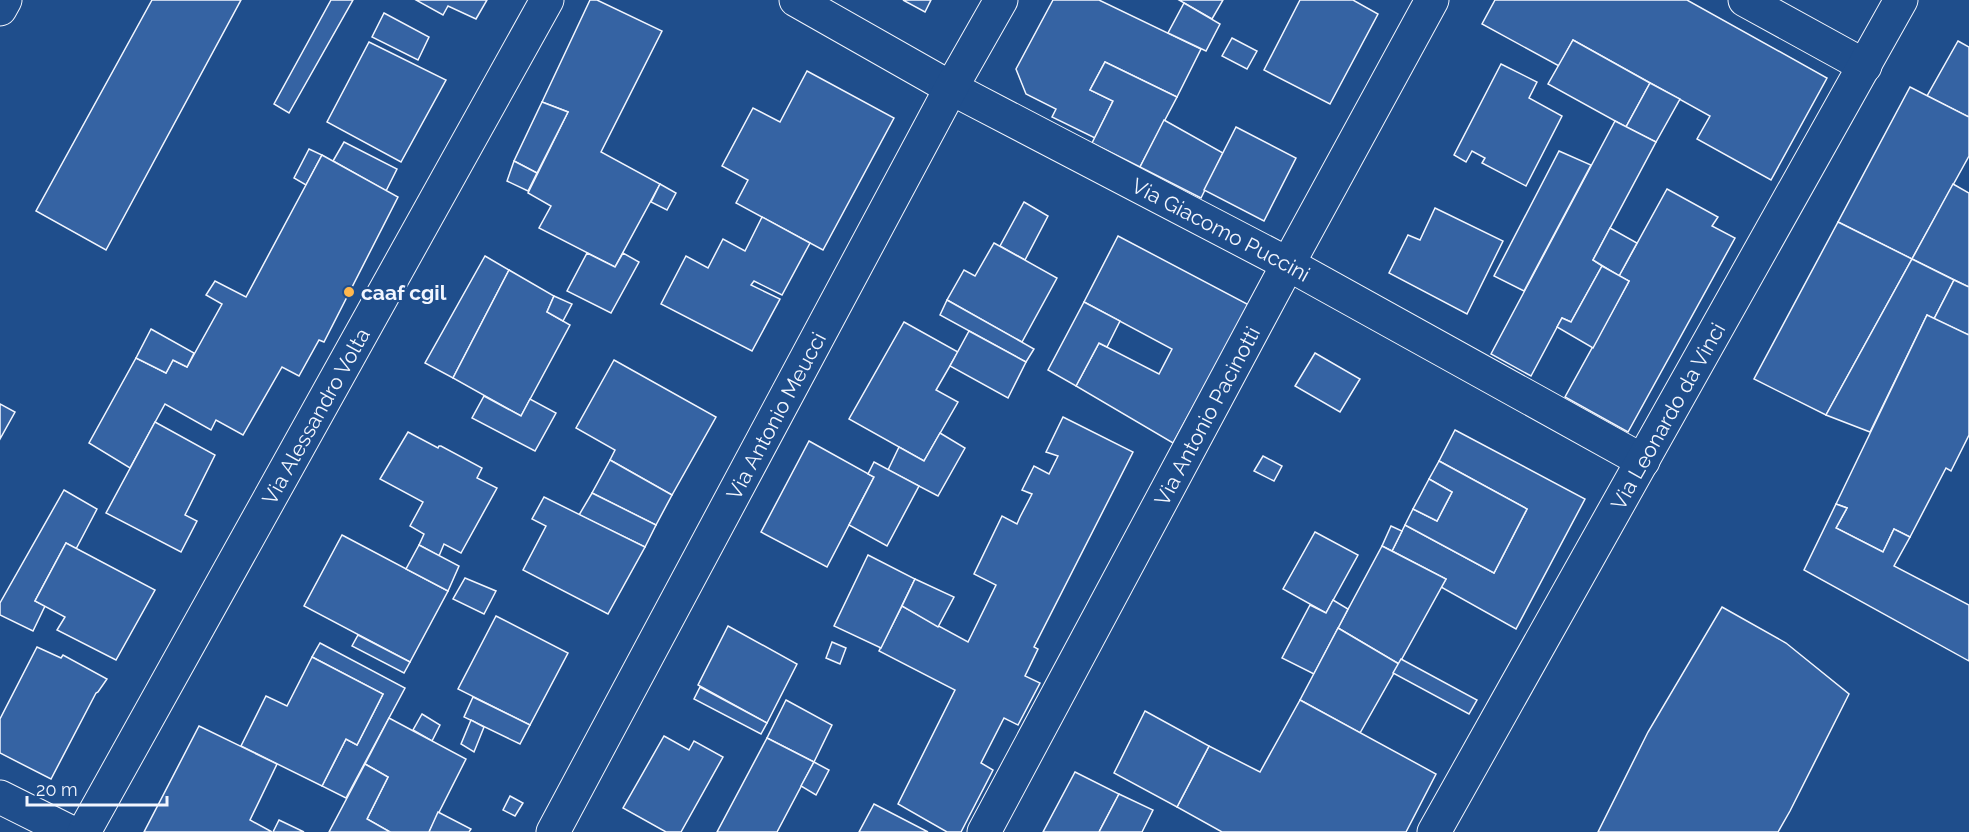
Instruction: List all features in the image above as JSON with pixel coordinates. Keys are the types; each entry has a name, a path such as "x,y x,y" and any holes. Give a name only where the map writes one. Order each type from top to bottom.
{"street":[{"path":"0,9 5,0"},
{"name":"Via Alessandro Volta","path":"84,832 547,0"},
{"name":"Via Giacomo Puccini","path":"796,0 951,88 1288,264 1643,461"},
{"name":"Via Antonio Meucci","path":"553,832 1000,0"},
{"name":"Via Antonio Pacinotti","path":"984,832 1432,0"},
{"path":"1745,0 1865,66"},
{"name":"Via Leonardo da Vinci","path":"1434,832 1901,0"},
{"path":"0,797 70,832"}],"building":[{"path":"152,0 241,0 106,250 36,211"},
{"path":"331,0 353,0 289,113 274,104"},
{"path":"416,0 487,0 476,19 448,6 443,15"},
{"path":"590,0 597,0 662,31 601,152 660,184 615,267 539,228 551,206 528,193 568,112 542,102"},
{"path":"903,0 931,0 925,12"},
{"path":"1053,0 1099,0 1201,49 1177,97 1105,62 1090,90 1113,101 1095,138 1052,117 1056,109 1026,94 1016,69"},
{"path":"1179,0 1223,0 1212,19"},
{"path":"1300,0 1353,0 1378,14 1330,104 1264,70"},
{"path":"1495,0 1687,0 1827,78 1771,180 1697,139 1710,116 1573,40 1559,66 1482,24"},
{"path":"1184,3 1220,24 1206,51 1168,33"},
{"path":"384,13 429,37 418,60 372,37"},
{"path":"1232,38 1257,51 1247,69 1222,56"},
{"path":"1573,40 1650,83 1626,127 1548,84"},
{"path":"1958,41 1969,47 1969,117 1927,96"},
{"path":"369,42 446,80 401,162 327,122"},
{"path":"1105,62 1177,97 1140,167 1092,143 1113,101 1090,90"},
{"path":"1501,64 1537,82 1529,98 1562,116 1526,186 1482,163 1485,158 1472,151 1466,162 1454,155"},
{"path":"807,71 894,118 823,250 736,203 748,180 722,166 753,108 780,122"},
{"path":"1650,83 1680,99 1656,142 1626,127"},
{"path":"1910,87 1969,117 1969,156 1912,259 1838,222"},
{"path":"542,102 568,112 537,173 514,161"},
{"path":"1164,120 1223,153 1201,198 1140,167"},
{"path":"1615,121 1656,142 1593,260 1602,266 1571,322 1562,318 1531,376 1491,354"},
{"path":"1236,127 1296,158 1264,221 1204,190"},
{"path":"344,142 397,169 386,191 333,161"},
{"path":"309,149 322,155 306,185 294,178"},
{"path":"1559,151 1591,165 1524,291 1494,276"},
{"path":"322,155 398,197 324,342 319,340 299,376 282,367 243,435 216,420 211,430 165,404 130,468 89,443 136,358 166,373 173,360 187,367 222,304 206,295 215,281 246,297"},
{"path":"514,161 537,173 528,191 507,181"},
{"path":"660,184 676,193 667,210 651,202"},
{"path":"1953,184 1969,193 1969,287 1912,259"},
{"path":"1667,189 1718,217 1712,226 1735,238 1628,432 1565,397 1629,281 1619,276"},
{"path":"1024,202 1048,216 1025,260 1000,246"},
{"path":"1435,208 1503,241 1467,314 1389,273 1408,235 1420,240"},
{"path":"762,217 810,243 782,295 754,281 751,285 780,299 752,351 661,304 686,256 708,268 723,239 745,251"},
{"path":"1838,222 1912,259 1826,415 1754,379"},
{"path":"1610,228 1637,243 1619,276 1593,260"},
{"path":"1118,236 1249,305 1173,443 1076,386 1099,343 1159,374 1172,349 1084,302"},
{"path":"994,243 1057,278 1022,342 947,300 964,270 975,276"},
{"path":"587,253 615,267 623,253 639,262 611,313 567,291"},
{"path":"485,256 509,270 453,378 425,363"},
{"path":"1912,259 1954,280 1934,319 1927,315 1870,432 1826,415"},
{"path":"1602,266 1629,281 1593,348 1557,327 1562,318 1571,322"},
{"path":"509,270 554,296 547,312 570,325 521,416 453,378"},
{"path":"1954,280 1969,287 1969,335 1934,319"},
{"path":"554,296 572,304 563,321 547,312"},
{"path":"947,300 1034,349 1026,362 940,315"},
{"path":"1084,302 1120,321 1107,347 1099,343 1076,386 1048,370"},
{"path":"1927,315 1969,335 1969,435 1951,471 1946,468 1910,537 1894,529 1883,552 1836,528 1847,508 1836,504"},
{"path":"904,322 958,352 936,390 958,402 924,461 849,419"},
{"path":"151,329 194,353 187,367 173,360 166,373 136,358"},
{"path":"969,331 1026,362 1008,398 950,366"},
{"path":"1315,353 1360,379 1340,412 1295,386"},
{"path":"614,360 716,417 672,495 610,460 615,450 576,428"},
{"path":"484,396 521,416 530,399 556,413 535,451 472,418"},
{"path":"0,404 15,412 0,439"},
{"path":"1063,417 1133,452 1034,647 1038,649 1025,676 1040,683 1018,725 1004,718 981,763 993,770 961,832 947,832 898,804 955,690 879,651 902,606 968,642 996,585 974,574 1002,516 1017,524 1032,494 1022,490 1034,466 1049,474 1058,456 1046,452"},
{"path":"155,422 215,455 185,515 197,521 181,552 106,513"},
{"path":"1455,430 1585,499 1516,629 1441,587 1446,579 1392,551 1405,525 1494,573 1527,509 1439,461"},
{"path":"408,432 438,448 441,446 482,468 477,478 497,488 461,553 444,544 439,556 419,545 424,534 410,526 423,502 380,479"},
{"path":"940,433 965,448 938,496 888,470 899,447 924,461"},
{"path":"809,441 874,477 827,567 761,532"},
{"path":"1263,456 1282,466 1274,481 1254,471"},
{"path":"610,460 672,495 656,525 592,493"},
{"path":"1439,461 1527,509 1494,573 1405,525 1413,509 1437,521 1452,492 1429,479"},
{"path":"874,462 919,486 887,546 849,525 874,477 868,474"},
{"path":"1429,479 1452,492 1437,521 1413,509"},
{"path":"64,490 97,509 76,549 66,543 35,601 45,606 33,631 0,615 0,603"},
{"path":"592,493 656,525 645,547 579,515"},
{"path":"544,497 645,547 608,614 523,570 546,526 532,519"},
{"path":"1836,504 1847,508 1836,528 1883,552 1894,529 1910,537 1894,566 1969,605 1969,661 1804,570"},
{"path":"1391,526 1402,531 1392,551 1382,546"},
{"path":"1315,532 1358,555 1326,613 1283,589"},
{"path":"342,535 448,591 410,662 304,606"},
{"path":"66,543 155,590 116,660 57,630 65,617 35,601"},
{"path":"419,545 459,566 448,591 406,569"},
{"path":"1382,546 1446,579 1399,664 1338,628"},
{"path":"868,555 915,579 881,648 834,626"},
{"path":"465,578 496,591 484,614 453,599"},
{"path":"915,579 954,597 938,627 902,606"},
{"path":"1333,600 1348,609 1314,674 1282,658 1310,605 1326,613"},
{"path":"1722,607 1786,643 1849,694 1790,811 1778,832 1598,832 1648,732"},
{"path":"496,616 568,653 530,725 458,689"},
{"path":"728,626 797,664 767,723 698,685"},
{"path":"1338,628 1399,664 1360,733 1300,700"},
{"path":"358,635 410,662 404,673 352,646"},
{"path":"832,642 846,648 840,664 826,658"},
{"path":"320,643 405,688 346,798 322,786 346,739 357,745 383,694 312,657"},
{"path":"37,647 61,658 63,655 107,679 96,693 51,779 0,753 0,719"},
{"path":"312,657 383,694 357,745 346,739 322,786 241,746 266,696 287,706"},
{"path":"1401,659 1477,700 1469,714 1393,673"},
{"path":"700,687 767,723 761,734 694,699"},
{"path":"473,697 530,725 520,744 464,717"},
{"path":"786,700 832,725 814,762 767,738"},
{"path":"1300,700 1436,774 1406,832 1222,832 1177,807 1209,746 1260,772"},
{"path":"1145,711 1209,746 1177,807 1114,773"},
{"path":"422,714 440,725 432,741 413,730"},
{"path":"389,718 466,759 429,832 390,832 367,819 388,777 365,764"},
{"path":"471,720 484,727 474,752 461,744"},
{"path":"199,726 277,764 250,820 272,832 144,832"},
{"path":"664,736 689,750 694,741 723,757 681,832 666,832 623,808"},
{"path":"767,738 814,762 777,832 717,832"},
{"path":"814,762 829,770 816,795 801,786"},
{"path":"365,764 388,777 367,819 390,832 329,832"},
{"path":"1075,772 1119,794 1099,832 1043,832"},
{"path":"1119,794 1153,810 1142,832 1099,832"},
{"path":"510,796 523,803 515,816 503,810"},
{"path":"874,804 928,832 859,832"},
{"path":"438,812 471,829 469,832 429,832"},
{"path":"279,820 304,832 273,832"}],"place":[{"name":"caaf cgil","path":"349,292"}]}
